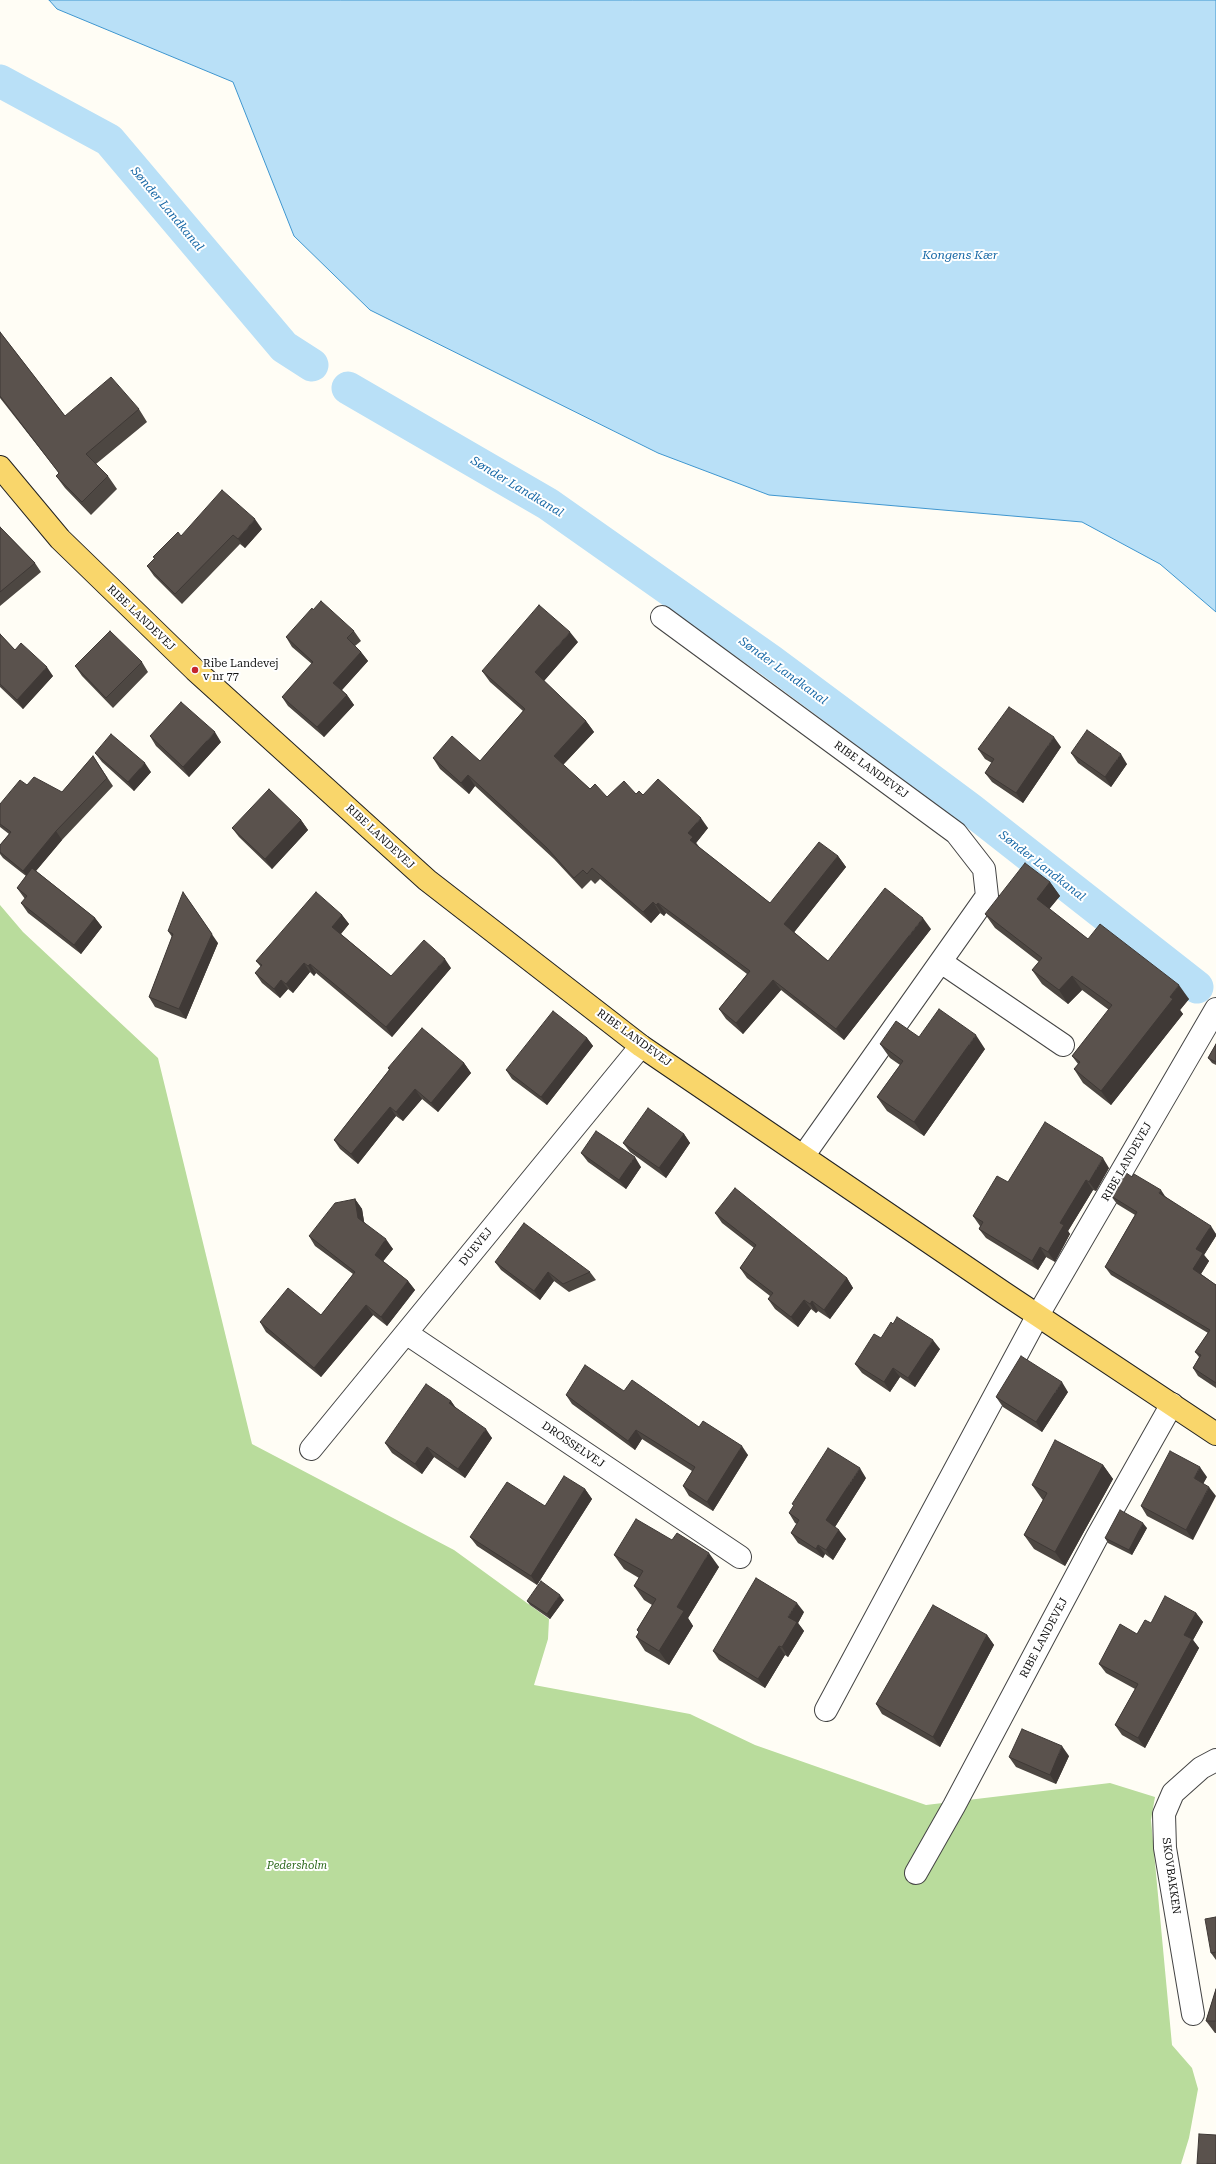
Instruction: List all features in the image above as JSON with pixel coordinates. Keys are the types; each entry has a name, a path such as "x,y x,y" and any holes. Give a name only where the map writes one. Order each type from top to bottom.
{"main road":[{"name":"RIBE LANDEVEJ","path":"0,467 60,539 195,670 427,880 642,1046 1216,1434"}],"street":[{"name":"RIBE LANDEVEJ","path":"662,617 956,833 984,870 987,896 804,1155"},
{"path":"941,962 1063,1045"},
{"name":"RIBE LANDEVEJ","path":"826,1710 1038,1315 1216,1009"},
{"name":"DUEVEJ","path":"311,1450 642,1046"},
{"name":"DROSSELVEJ","path":"406,1333 740,1557"},
{"name":"RIBE LANDEVEJ","path":"916,1873 954,1806 1098,1537 1172,1404"},
{"name":"SKOVBAKKEN","path":"1193,2014 1165,1848 1164,1814 1173,1793 1201,1768 1216,1760"}],"green space":[{"name":"Pedersholm","path":"0,905 23,932 158,1058 252,1444 454,1550 549,1619 548,1639 534,1685 690,1714 755,1745 926,1805 1110,1783 1155,1797 1151,1820 1172,2045 1192,2068 1198,2089 1189,2138 1181,2164 0,2164"}],"water":[{"name":"Kongens Kær","path":"49,0 1216,0 1216,612 1160,564 1082,522 769,495 658,453 370,310 294,236 233,82 57,9"}],"building":[{"path":"0,332 65,416 111,377 139,409 86,454 108,476 82,502 56,476 59,473 0,396"},
{"path":"222,490 255,519 238,539 233,535 175,594 147,566 155,558 153,557 178,532 181,536"},
{"path":"0,527 35,563 0,592"},
{"path":"321,601 354,631 347,638 361,652 333,683 347,695 317,727 282,697 313,662 286,637 312,608 313,610"},
{"path":"539,605 570,632 535,672 586,721 554,756 590,789 595,784 607,797 624,781 636,794 639,791 643,795 658,779 701,818 688,833 693,837 690,840 770,903 819,842 838,856 784,924 828,961 885,888 923,918 836,1029 773,980 736,1023 719,1009 750,971 658,903 656,905 653,902 643,912 592,868 587,874 583,870 574,878 547,848 468,775 461,783 433,758 452,736 480,761 525,709 482,671"},
{"path":"110,631 142,662 106,698 75,666"},
{"path":"0,634 15,650 21,643 47,667 17,700 0,684"},
{"path":"181,702 215,732 183,767 150,736"},
{"path":"1009,707 1054,737 1016,793 985,773 994,759 978,749"},
{"path":"1087,730 1121,754 1105,777 1071,753"},
{"path":"111,734 145,763 128,782 95,753"},
{"path":"93,756 107,778 56,831 23,871 0,852 0,845 11,832 0,824 0,804 20,780 27,785 34,777 62,792"},
{"path":"269,789 301,820 265,859 232,828"},
{"path":"1025,863 1050,882 1037,899 1088,939 1100,924 1179,985 1170,997 1173,999 1101,1091 1074,1069 1080,1062 1072,1056 1112,1005 1072,976 1059,990 1032,970 1042,958 985,914"},
{"path":"32,868 95,918 74,945 21,903 27,896 17,888"},
{"path":"183,892 212,934 179,1009 149,997 173,934 168,931"},
{"path":"316,892 342,915 332,927 391,976 424,940 445,959 386,1027 310,964 308,966 304,963 286,984 281,980 274,989 255,973 262,965 256,961"},
{"path":"939,1009 976,1035 914,1122 877,1097 903,1061 880,1044 896,1021 919,1037"},
{"path":"553,1011 587,1038 541,1097 506,1070"},
{"path":"422,1028 464,1063 431,1103 415,1089 396,1112 390,1107 351,1154 334,1140 390,1069 388,1068"},
{"path":"1216,1044 1216,1062 1208,1058"},
{"path":"648,1108 684,1134 659,1168 623,1143"},
{"path":"1045,1122 1103,1158 1089,1182 1086,1180 1060,1223 1064,1225 1048,1252 1040,1247 1032,1261 979,1229 983,1222 973,1216 997,1176 1008,1182"},
{"path":"596,1131 635,1157 619,1180 581,1153"},
{"path":"1125,1172 1132,1177 1134,1174 1161,1190 1159,1193 1211,1226 1196,1249 1203,1253 1193,1269 1216,1285 1216,1383 1193,1368 1201,1355 1195,1352 1210,1330 1105,1267 1137,1212 1111,1196"},
{"path":"735,1188 847,1278 824,1310 812,1301 810,1304 804,1300 791,1317 768,1299 773,1293 740,1268 756,1245 715,1213"},
{"path":"355,1199 358,1218 386,1239 375,1255 408,1281 381,1317 366,1305 314,1368 260,1322 288,1288 321,1315 355,1272 309,1236 335,1203"},
{"path":"524,1223 590,1272 563,1284 548,1272 534,1291 495,1262"},
{"path":"897,1317 933,1340 908,1378 893,1368 884,1382 855,1364 874,1334 881,1338 891,1322 893,1324"},
{"path":"1021,1356 1062,1382 1036,1422 996,1397"},
{"path":"585,1365 624,1391 632,1380 699,1427 703,1421 742,1446 707,1502 683,1486 695,1467 636,1430 628,1441 566,1395"},
{"path":"426,1384 451,1401 449,1403 486,1429 458,1469 427,1447 415,1464 385,1443"},
{"path":"1055,1440 1103,1465 1055,1552 1024,1535 1047,1493 1032,1485"},
{"path":"828,1448 860,1468 826,1520 839,1530 826,1550 818,1545 816,1549 791,1533 799,1520 789,1513 794,1505 792,1504"},
{"path":"1170,1451 1200,1467 1194,1478 1209,1487 1186,1530 1141,1506"},
{"path":"564,1476 585,1489 531,1576 470,1537 507,1482 545,1506"},
{"path":"1120,1510 1143,1523 1129,1550 1105,1538"},
{"path":"636,1519 672,1540 677,1533 709,1553 677,1607 684,1611 659,1651 636,1637 639,1632 637,1630 656,1599 634,1586 643,1571 614,1555"},
{"path":"756,1578 797,1603 788,1617 797,1622 782,1647 779,1646 758,1679 713,1651"},
{"path":"541,1581 560,1595 547,1614 527,1601"},
{"path":"1165,1596 1196,1613 1184,1635 1192,1639 1138,1738 1115,1725 1138,1684 1099,1664 1120,1624 1137,1634 1145,1620 1151,1623"},
{"path":"933,1605 987,1635 933,1737 876,1704"},
{"path":"1022,1729 1062,1746 1050,1775 1009,1757"},
{"path":"1216,1917 1216,1952 1211,1953 1205,1919"},
{"path":"1216,1989 1216,2021 1206,2021"},
{"path":"1199,2134 1216,2135 1216,2164 1197,2164"}],"waterway":[{"name":"Sønder Landkanal","path":"0,81 109,140 284,347 312,365"},
{"name":"Sønder Landkanal","path":"348,388 548,504 771,661 970,809 1197,987"}],"place":[{"name":"Ribe Landevej v nr 77","path":"195,670"}]}
